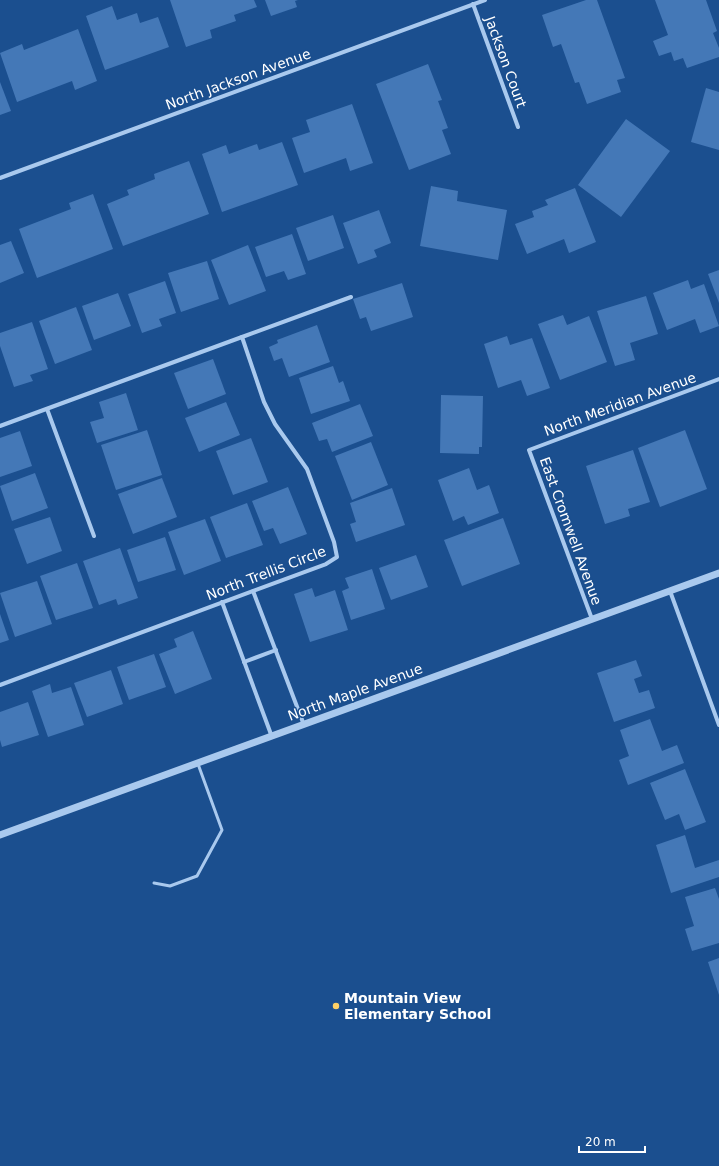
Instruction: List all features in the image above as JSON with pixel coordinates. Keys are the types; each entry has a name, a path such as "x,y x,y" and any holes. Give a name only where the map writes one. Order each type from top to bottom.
{"street":[{"name":"North Jackson Avenue","path":"0,178 484,0"},
{"name":"Jackson Court","path":"473,4 518,127"},
{"path":"0,426 351,296"},
{"name":"North Trellis Circle","path":"0,685 326,564 337,557 334,542 307,469 275,424 264,402 242,337"},
{"name":"North Meridian Avenue","path":"529,450 719,379"},
{"path":"48,409 94,536"},
{"name":"East Cromwell Avenue","path":"529,450 592,619"},
{"name":"North Maple Avenue","path":"0,835 719,573"},
{"path":"253,591 304,725"},
{"path":"670,591 719,725"},
{"path":"222,602 272,737"},
{"path":"244,662 276,650"}],"lane":[{"path":"154,883 170,886 197,876 222,830 198,764"}],"building":[{"path":"170,0 254,0 257,7 234,15 236,21 210,30 212,38 186,47"},
{"path":"265,0 298,0 295,1 297,7 271,16"},
{"path":"586,0 597,0 625,78 617,80 621,92 587,104 579,82 575,83 561,44 553,47 542,15"},
{"path":"655,0 706,0 717,31 713,33 719,48 719,57 687,68 683,58 674,61 671,52 659,56 653,41 668,35"},
{"path":"112,6 117,20 137,13 140,23 158,17 169,47 105,70 86,16"},
{"path":"78,29 97,81 75,90 72,81 17,102 0,53 22,44 24,50"},
{"path":"428,64 442,100 438,101 448,128 442,130 451,154 409,170 376,84"},
{"path":"0,82 11,111 0,115"},
{"path":"706,88 719,92 719,150 691,142"},
{"path":"352,104 373,163 350,171 346,158 304,173 292,138 310,132 306,120"},
{"path":"626,119 670,151 621,217 578,185"},
{"path":"282,142 298,185 222,212 202,154 226,145 229,154 257,144 259,150"},
{"path":"189,161 209,214 123,246 107,204 129,195 127,190 155,179 154,174"},
{"path":"431,186 458,191 457,201 507,210 498,260 420,246"},
{"path":"575,188 596,242 569,253 564,239 527,254 515,224 534,217 532,211 548,205 545,200"},
{"path":"93,194 113,249 37,278 19,229 71,209 69,203"},
{"path":"379,210 391,243 374,250 377,257 358,264 343,223"},
{"path":"333,215 344,248 308,261 296,228"},
{"path":"292,234 306,274 288,280 284,271 266,277 255,247"},
{"path":"11,241 24,273 0,283 0,245"},
{"path":"248,245 266,291 229,305 211,260"},
{"path":"207,261 219,299 181,312 168,273"},
{"path":"719,270 719,303 708,274"},
{"path":"688,280 691,289 704,284 719,326 700,333 695,319 667,330 653,293"},
{"path":"165,281 176,313 159,319 162,326 142,333 128,294"},
{"path":"402,283 413,317 371,331 366,317 360,319 353,299"},
{"path":"118,293 131,326 94,340 82,306"},
{"path":"646,296 658,334 630,343 635,360 615,366 597,311"},
{"path":"76,307 92,350 55,364 39,321"},
{"path":"563,315 567,325 589,316 607,362 560,380 538,324"},
{"path":"32,322 48,369 30,375 33,381 14,387 0,346 0,333"},
{"path":"317,325 330,362 289,377 282,358 274,361 269,347 278,343 277,340"},
{"path":"507,336 510,345 532,338 550,388 527,396 521,380 498,388 484,344"},
{"path":"213,359 226,394 188,409 174,373"},
{"path":"333,366 339,383 343,381 350,401 311,414 299,378"},
{"path":"126,393 138,430 97,443 90,422 104,418 99,402"},
{"path":"441,395 483,396 482,447 479,447 479,454 440,453"},
{"path":"226,402 240,435 199,452 185,418"},
{"path":"360,404 373,436 332,452 327,439 319,441 312,423"},
{"path":"147,430 162,475 116,490 101,445"},
{"path":"685,430 707,489 660,507 638,448"},
{"path":"20,431 32,466 0,477 0,438"},
{"path":"251,438 268,482 233,495 216,451"},
{"path":"371,442 388,485 352,500 335,456"},
{"path":"633,450 650,502 628,509 630,516 605,524 586,466"},
{"path":"469,468 477,490 489,485 499,513 468,525 464,516 453,521 438,480"},
{"path":"35,473 48,508 12,521 0,486"},
{"path":"162,478 177,517 133,534 118,494"},
{"path":"288,487 307,534 280,544 273,528 264,531 252,501"},
{"path":"392,488 405,525 356,542 350,524 356,522 350,503"},
{"path":"247,503 263,545 226,558 210,517"},
{"path":"50,517 62,551 27,564 14,529"},
{"path":"503,518 520,564 462,586 444,540"},
{"path":"205,519 221,561 184,575 168,532"},
{"path":"165,537 176,570 138,582 127,550"},
{"path":"120,548 138,598 118,605 116,599 99,605 83,561"},
{"path":"416,555 428,587 391,600 379,568"},
{"path":"77,563 93,608 56,620 40,576"},
{"path":"372,569 385,609 351,620 342,591 349,588 345,578"},
{"path":"37,581 52,624 15,637 0,593"},
{"path":"312,588 315,597 335,590 348,630 310,642 294,594"},
{"path":"0,614 9,640 0,643"},
{"path":"193,631 212,679 175,694 159,654 177,647 174,639"},
{"path":"154,654 166,687 129,700 117,667"},
{"path":"636,660 642,676 634,679 639,693 649,690 655,708 614,722 597,673"},
{"path":"111,670 123,704 87,717 74,683"},
{"path":"50,684 52,693 71,687 84,725 48,737 32,691"},
{"path":"28,702 39,735 2,747 0,740 0,712"},
{"path":"650,719 662,751 677,745 684,763 628,785 619,760 629,756 620,730"},
{"path":"685,769 706,822 685,830 679,814 665,820 650,783"},
{"path":"685,835 695,868 719,860 719,877 671,893 656,845"},
{"path":"715,888 719,899 719,943 692,951 685,929 694,926 685,897"},
{"path":"719,958 719,995 708,962"}],"place":[{"name":"Mountain View Elementary School","path":"336,1006"}]}
